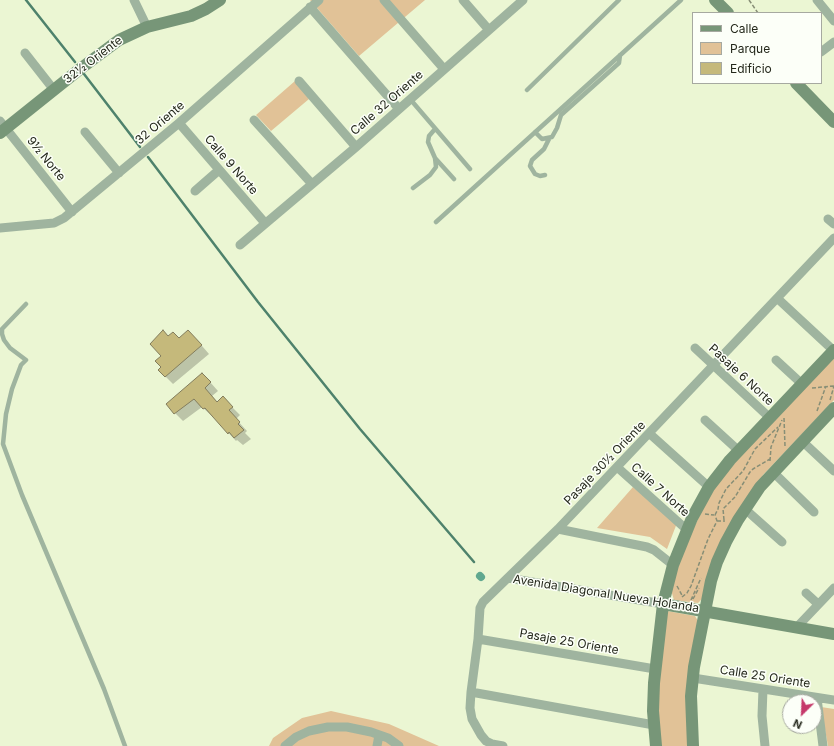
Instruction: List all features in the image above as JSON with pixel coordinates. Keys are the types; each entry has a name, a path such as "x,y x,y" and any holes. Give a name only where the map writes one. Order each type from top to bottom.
{"street":[{"path":"134,0 147,27"},
{"name":"32½ Oriente","path":"2,128 119,40 147,27 191,16 220,0"},
{"name":"32 Oriente","path":"0,228 54,223 62,220 179,123 319,0"},
{"path":"384,0 444,69"},
{"path":"463,0 489,30"},
{"name":"Calle 32 Oriente","path":"240,245 523,0"},
{"path":"715,0 727,12"},
{"path":"817,0 834,21"},
{"path":"310,7 398,109"},
{"path":"822,51 834,42"},
{"path":"24,52 54,90"},
{"path":"299,81 356,146"},
{"path":"797,84 834,122"},
{"path":"254,120 312,184"},
{"name":"Calle 9 Norte","path":"179,123 266,223"},
{"name":"9½ Norte","path":"2,128 72,212"},
{"path":"85,132 119,173"},
{"path":"195,191 220,170"},
{"name":"Pasaje 30½ Oriente","path":"503,746 492,744 481,735 472,719 470,708 480,608 482,602 558,529 650,434 834,238"},
{"path":"656,746 654,725 655,669 664,604 673,565 686,529 709,487 739,451 774,422 806,387 834,350 777,298"},
{"name":"Pasaje 6 Norte","path":"695,348 774,422"},
{"path":"776,360 806,387"},
{"path":"693,746 691,716 696,655 711,581 717,562 731,532 745,508 772,468 802,441 834,408"},
{"path":"705,420 739,451"},
{"path":"650,434 709,487"},
{"path":"802,441 834,471"},
{"name":"Calle 7 Norte","path":"617,468 686,529"},
{"path":"772,468 814,512"},
{"path":"745,508 782,542"},
{"path":"558,529 650,548 673,565"},
{"name":"Avenida Diagonal Nueva Holanda","path":"508,578 705,610 834,634"},
{"path":"796,628 834,588"},
{"path":"806,593 818,604"},
{"name":"Pasaje 25 Oriente","path":"478,639 655,669"},
{"name":"Calle 25 Oriente","path":"693,678 793,694"},
{"path":"763,689 762,716 765,746"},
{"path":"471,692 654,725"},
{"name":"Calle 25 Oriente","path":"822,699 834,700"},
{"path":"285,746 296,737 309,731 328,727 347,727 371,732 388,738 398,746"},
{"path":"822,734 823,746"},
{"path":"377,746 379,735"}],"lane":[{"path":"527,90 620,0"},
{"path":"436,222 681,0"},
{"path":"545,175 540,176 535,174 530,166 532,160 544,149 549,138 552,137 557,128 561,115 619,63 620,55"},
{"path":"410,99 470,169"},
{"path":"413,188 430,175 436,167 435,158 428,142 429,136 435,129"},
{"path":"535,132 542,139 549,138"},
{"path":"435,158 454,179"},
{"path":"26,304 2,329 1,334 10,348 26,360 21,365 12,389 6,414 3,444 22,495 104,689 125,746"}],"path":[{"path":"748,0 757,12"},
{"path":"816,413 826,386"},
{"path":"806,387 834,386"},
{"path":"717,521 714,515 726,489 743,471 755,449 774,422 784,416 785,446"},
{"path":"772,468 770,460 774,422"},
{"path":"723,510 735,498 753,469 770,460"},
{"path":"718,509 723,510"},
{"path":"717,521 724,520 723,510"},
{"path":"683,597 691,586 708,539 717,521"}],"green space":[{"path":"310,0 425,0 359,56"},
{"path":"295,81 309,99 271,131 256,115"},
{"path":"834,357 834,400 763,475 702,599 698,603 674,600 671,590 680,558 709,495 728,468"},
{"path":"633,487 677,523 667,549 650,537 597,528"},
{"path":"667,611 695,616 698,621 689,746 659,746 656,713"},
{"path":"822,707 834,709 834,746 828,746"},
{"path":"331,711 389,724 439,746 269,746 273,738 302,718"}],"building":[{"path":"163,330 168,336 173,332 179,338 188,330 202,345 165,377 158,370 161,367 155,361 161,356 150,344"},
{"path":"202,373 211,382 205,388 217,402 223,396 233,407 229,410 240,422 238,424 244,430 234,438 229,432 228,434 205,408 203,409 194,399 174,414 166,404"}],"waterway":[{"path":"26,0 75,62"},
{"path":"84,74 140,147"},
{"path":"148,157 258,302 360,429 474,562"}]}
